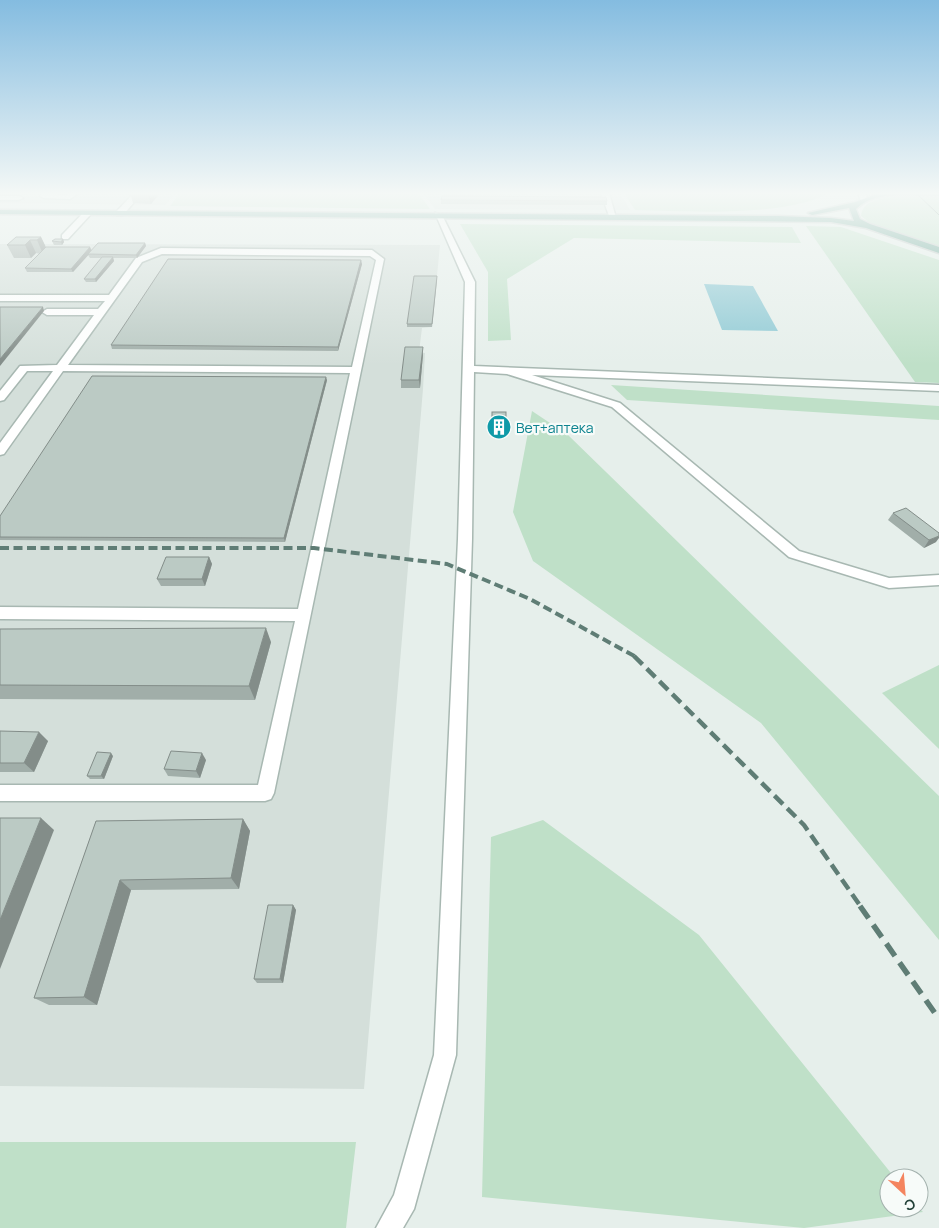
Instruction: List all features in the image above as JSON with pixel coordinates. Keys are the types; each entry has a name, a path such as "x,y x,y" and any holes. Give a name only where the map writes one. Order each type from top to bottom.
{"street":[{"path":"389,1228 405,1200 445,1055 470,369 470,282 455,250"},
{"path":"0,451 139,260 161,251 372,253 380,259 266,793 0,793"},
{"path":"0,298 111,298"},
{"path":"48,312 101,312"},
{"path":"0,398 24,368 356,370"},
{"path":"470,369 939,388"},
{"path":"509,371 616,405 794,554 889,583 939,580"},
{"path":"0,613 304,615"}],"shaded area":[{"path":"0,250 439,250 432,327 422,328 419,352 425,353 423,389 364,1089 0,1086"}],"green space":[{"path":"475,250 554,250 507,279 511,340 488,341 488,272"},
{"path":"823,250 910,250 939,260 939,383 915,382"},
{"path":"611,385 939,406 939,420 627,400"},
{"path":"532,411 568,435 939,796 939,940 761,723 533,561 513,512"},
{"path":"939,665 939,749 882,693"},
{"path":"543,820 699,935 887,1168 879,1168 879,1218 804,1228 482,1197 491,837"},
{"path":"0,1142 356,1142 346,1228 0,1228"}],"water":[{"path":"704,284 753,286 778,331 722,330"}],"building":[{"path":"43,250 87,250 71,269 25,268"},
{"path":"91,250 140,250 136,255 88,254"},
{"path":"102,257 113,257 95,279 84,279"},
{"path":"168,259 361,260 338,347 111,345"},
{"path":"414,276 437,276 432,324 407,324"},
{"path":"0,307 43,307 0,359"},
{"path":"405,347 423,347 419,380 401,380"},
{"path":"92,376 326,377 284,538 0,537 0,516"},
{"path":"492,412 506,412 506,427 492,427"},
{"path":"906,508 939,533 939,536 929,540 893,513"},
{"path":"166,557 209,557 202,579 157,579"},
{"path":"266,628 249,686 0,685 0,629"},
{"path":"0,731 39,732 24,763 0,763"},
{"path":"171,751 202,753 196,771 164,769"},
{"path":"97,752 111,753 101,776 87,776"},
{"path":"0,818 41,818 0,920"},
{"path":"243,819 231,878 120,880 84,997 34,998 96,821"},
{"path":"268,905 293,905 280,979 254,979"}],"railway":[{"path":"0,548 314,548 447,564 530,599 636,657"},
{"path":"634,656 804,825 861,907"},
{"path":"860,906 939,1019"}],"place":[{"name":"Вет+аптека","path":"499,427"}]}
